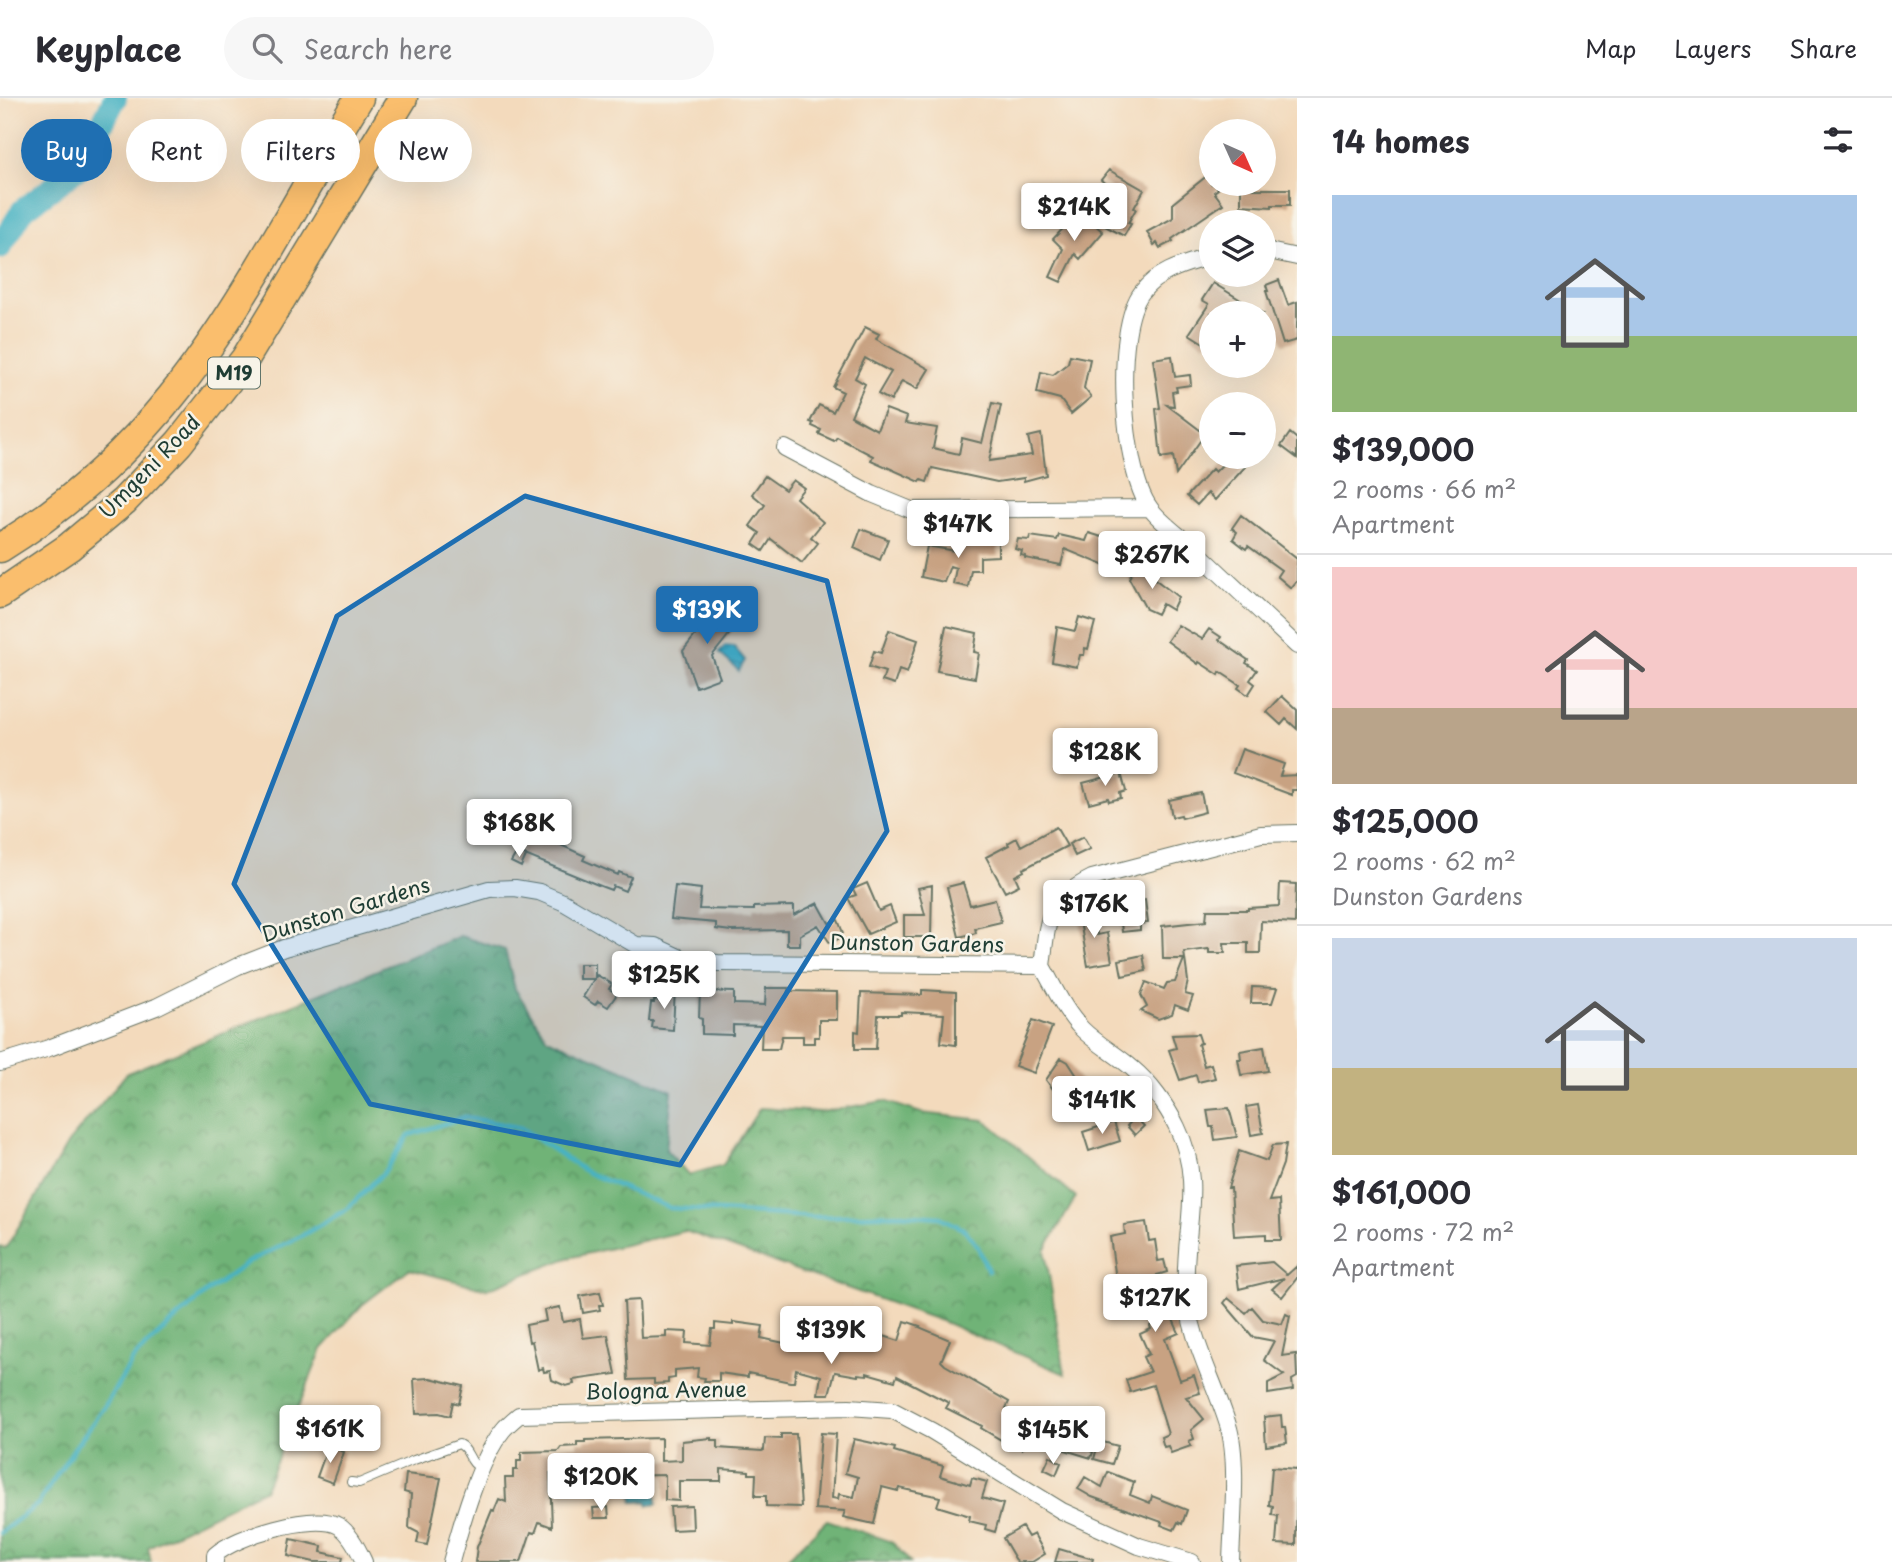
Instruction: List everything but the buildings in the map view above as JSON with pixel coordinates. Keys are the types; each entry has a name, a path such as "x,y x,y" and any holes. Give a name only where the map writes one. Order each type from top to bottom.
{"highway":[{"name":"Umgeni Road","path":"0,548 84,488 171,397 205,351 258,269 359,98"},
{"name":"Umgeni Road","path":"0,594 69,547 124,501 179,443 245,359 403,98"}],"street":[{"path":"1276,253 1297,257"},
{"path":"1199,260 1164,273 1140,294 1133,307 1124,379 1128,446 1135,475 1150,508 1297,646"},
{"path":"785,448 873,494 911,510 1150,508"},
{"path":"1231,1562 1233,1457 1229,1426 1195,1340 1186,1288 1193,1187 1188,1154 1177,1125 1157,1095 1133,1069 1080,1027 1042,966 1053,908 1069,889 1092,878 1261,834 1297,833"},
{"name":"Dunston Gardens","path":"0,1063 49,1048 156,1007 238,966 284,948 489,889 515,888 539,892 563,902 636,945 655,946 685,960 718,963 1042,966"},
{"name":"Bologna Avenue","path":"452,1562 463,1517 483,1470 503,1430 519,1415 849,1407 892,1410 932,1431 1062,1511 1139,1546 1192,1562"},
{"path":"215,1562 215,1555 222,1548 248,1536 303,1524 324,1523 340,1527 353,1542 364,1562"}],"lane":[{"path":"351,1482 359,1483 459,1444 475,1466 483,1470"}],"highlighted area":[{"path":"525,496 827,581 887,831 680,1165 370,1104 234,884 337,616"}],"green space":[{"path":"460,936 505,950 515,989 547,1038 672,1091 666,1150 689,1175 723,1165 760,1108 821,1112 884,1101 921,1113 985,1120 1076,1197 1045,1250 1065,1374 944,1322 685,1231 568,1258 487,1289 409,1269 362,1305 322,1349 265,1489 148,1547 151,1562 0,1562 0,1247 6,1248 68,1143 127,1073"},
{"path":"827,1520 892,1542 910,1562 784,1562"}],"water":[{"path":"725,646 734,647 745,660 739,671 719,653"},
{"path":"547,823 564,833 561,840 542,833"},
{"path":"656,1492 657,1504 648,1505 647,1501 633,1502 632,1493"}],"waterway":[{"path":"0,247 23,210 81,166 115,98"},
{"path":"0,1533 38,1504 103,1409 134,1358 169,1325 208,1291 248,1262 347,1209 384,1172 409,1135 465,1117 521,1128 586,1172 670,1208 814,1217 900,1214 940,1217 965,1230 978,1247 988,1271"}]}
